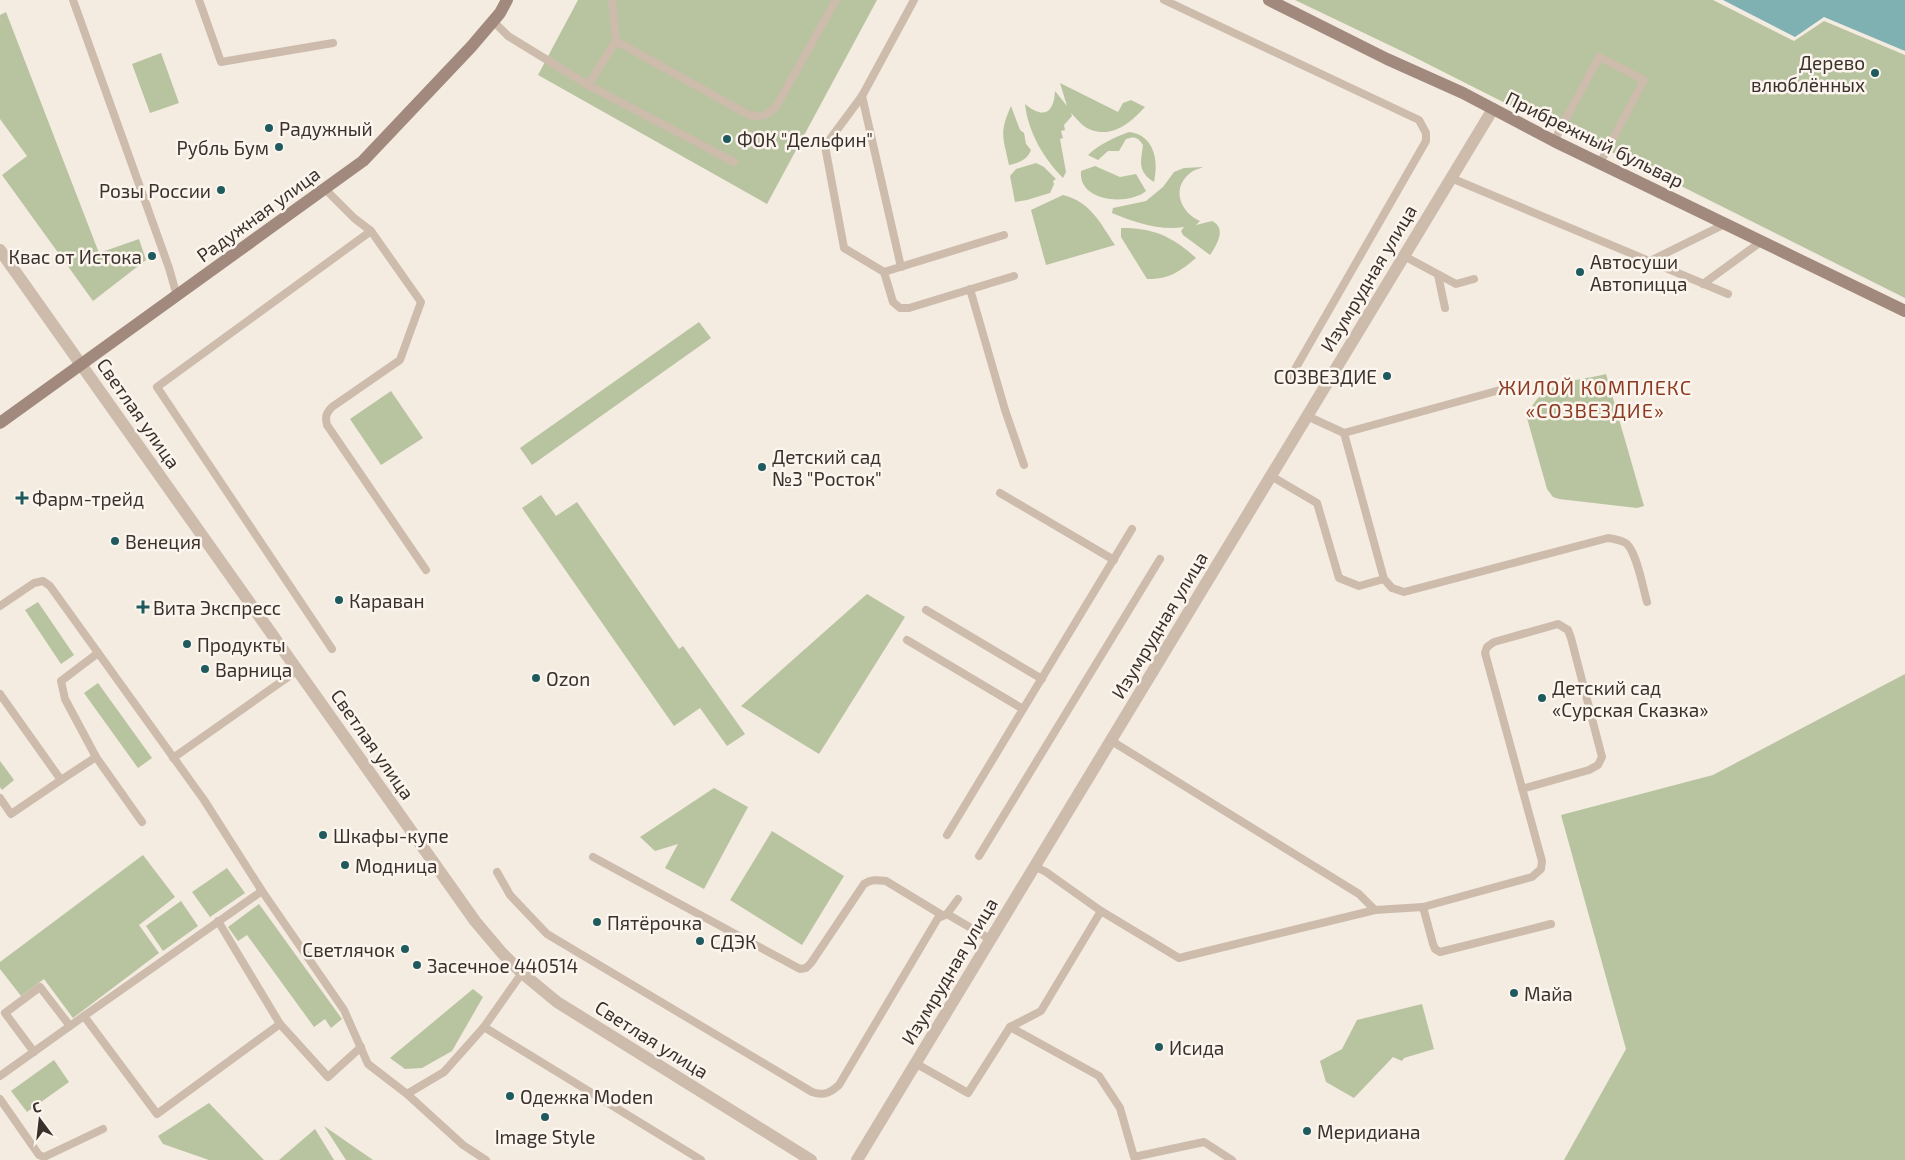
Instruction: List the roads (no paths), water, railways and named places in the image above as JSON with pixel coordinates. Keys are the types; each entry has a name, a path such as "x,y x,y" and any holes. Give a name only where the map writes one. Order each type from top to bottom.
{"main road":[{"name":"Радужная улица","path":"0,423 363,161 471,47 493,21 507,0"},
{"name":"Прибрежный бульвар","path":"1269,0 1387,59 1463,93 1554,141 1905,311"}],"street":[{"name":"Изумрудная улица","path":"856,1160 1493,109"},
{"name":"Светлая улица","path":"0,250 475,921 502,953 522,973 557,1002 811,1160"}],"lane":[{"path":"74,0 169,268 177,296"},
{"path":"199,0 221,62 333,43"},
{"path":"588,85 616,41 612,0"},
{"path":"616,41 749,115 759,118 769,115 777,105 836,0"},
{"path":"914,0 862,96 825,146 844,248 884,272 893,302 900,308 908,308 1014,276"},
{"path":"1164,0 1419,120 1426,133 1426,141 1290,378"},
{"path":"493,21 508,36 588,85 734,162"},
{"path":"1554,141 1598,57 1644,80 1600,163"},
{"path":"862,96 901,267"},
{"path":"1451,178 1728,294"},
{"path":"324,189 354,218 371,230 421,302 400,360 332,407 327,412 325,418 327,425 426,570"},
{"path":"1650,261 1725,224"},
{"path":"332,649 157,387 371,230"},
{"path":"884,272 1004,235"},
{"path":"1703,284 1762,241"},
{"path":"1404,256 1456,284 1474,279"},
{"path":"1438,275 1445,308"},
{"path":"970,289 1005,410 1024,465"},
{"path":"1307,416 1344,434 1500,390"},
{"path":"1344,434 1384,579 1392,588 1404,592 1608,538 1626,543 1632,550 1647,602"},
{"path":"1271,476 1317,503 1339,578 1359,586 1384,579"},
{"path":"1000,493 1114,560"},
{"path":"947,835 1132,530"},
{"path":"979,856 1160,560"},
{"path":"0,606 34,583 43,581 50,586 204,800 262,891 344,1010 368,1064 407,1094 463,1145 486,1160"},
{"path":"926,610 1042,679"},
{"path":"1034,866 1046,872 1101,911 1179,958 1374,910 1423,907 1537,874 1541,869 1542,861 1522,789 1485,653 1487,647 1494,642 1558,624 1568,630 1571,638 1602,757 1598,765 1588,770 1522,789"},
{"path":"907,640 1023,709"},
{"path":"98,653 62,681 65,699 96,757 142,822"},
{"path":"173,758 298,670"},
{"path":"0,694 61,780"},
{"path":"1110,740 1359,894 1374,910"},
{"path":"0,798 11,814 96,757"},
{"path":"593,857 800,969 812,964 864,884 870,881 886,881 990,939"},
{"path":"497,872 510,895 547,934 803,1087 820,1095 830,1093 840,1085 935,922 945,915 958,899"},
{"path":"0,1076 262,891"},
{"path":"1423,907 1433,944 1435,949 1440,952 1552,924"},
{"path":"915,1064 968,1093 1010,1027 1041,1011 1101,911"},
{"path":"218,922 280,1024 328,1078 361,1047"},
{"path":"407,1094 444,1072 484,1027 522,973"},
{"path":"34,1052 5,1013 40,987 70,1026"},
{"path":"84,1016 157,1114 280,1024"},
{"path":"484,1027 701,1160"},
{"path":"1010,1027 1099,1076 1120,1108 1134,1158 1204,1142 1232,1160"},
{"path":"0,1099 39,1155 44,1157 103,1129"}],"water":[{"path":"1723,0 1905,0 1905,51 1824,17 1795,37"}],"place":[{"name":"Дерево влюблённых","path":"1875,73"},
{"name":"Радужный","path":"269,128"},
{"name":"ФОК \"Дельфин\"","path":"727,139"},
{"name":"Рубль Бум","path":"279,147"},
{"name":"Розы России","path":"221,190"},
{"name":"Квас от Истока","path":"152,256"},
{"name":"Автосуши Автопицца","path":"1580,272"},
{"name":"СОЗВЕЗДИЕ","path":"1387,376"},
{"name":"Детский сад №3 \"Росток\"","path":"762,467"},
{"name":"Фарм-трейд","path":"22,498"},
{"name":"Венеция","path":"115,541"},
{"name":"Караван","path":"339,600"},
{"name":"Вита Экспресс","path":"143,607"},
{"name":"Продукты","path":"187,644"},
{"name":"Варница","path":"205,669"},
{"name":"Ozon","path":"536,678"},
{"name":"Детский сад «Сурская Сказка»","path":"1542,698"},
{"name":"Шкафы-купе","path":"323,835"},
{"name":"Модница","path":"345,865"},
{"name":"Пятёрочка","path":"597,922"},
{"name":"СДЭК","path":"700,941"},
{"name":"Светлячок","path":"405,949"},
{"name":"Засечное 440514","path":"417,965"},
{"name":"Майа","path":"1514,993"},
{"name":"Исида","path":"1159,1047"},
{"name":"Одежка Moden","path":"510,1096"},
{"name":"Image Style","path":"545,1117"},
{"name":"Меридиана","path":"1307,1131"}],"district":[{"name":"ЖИЛОЙ КОМПЛЕКС «СОЗВЕЗДИЕ»","path":"1595,398"}]}
